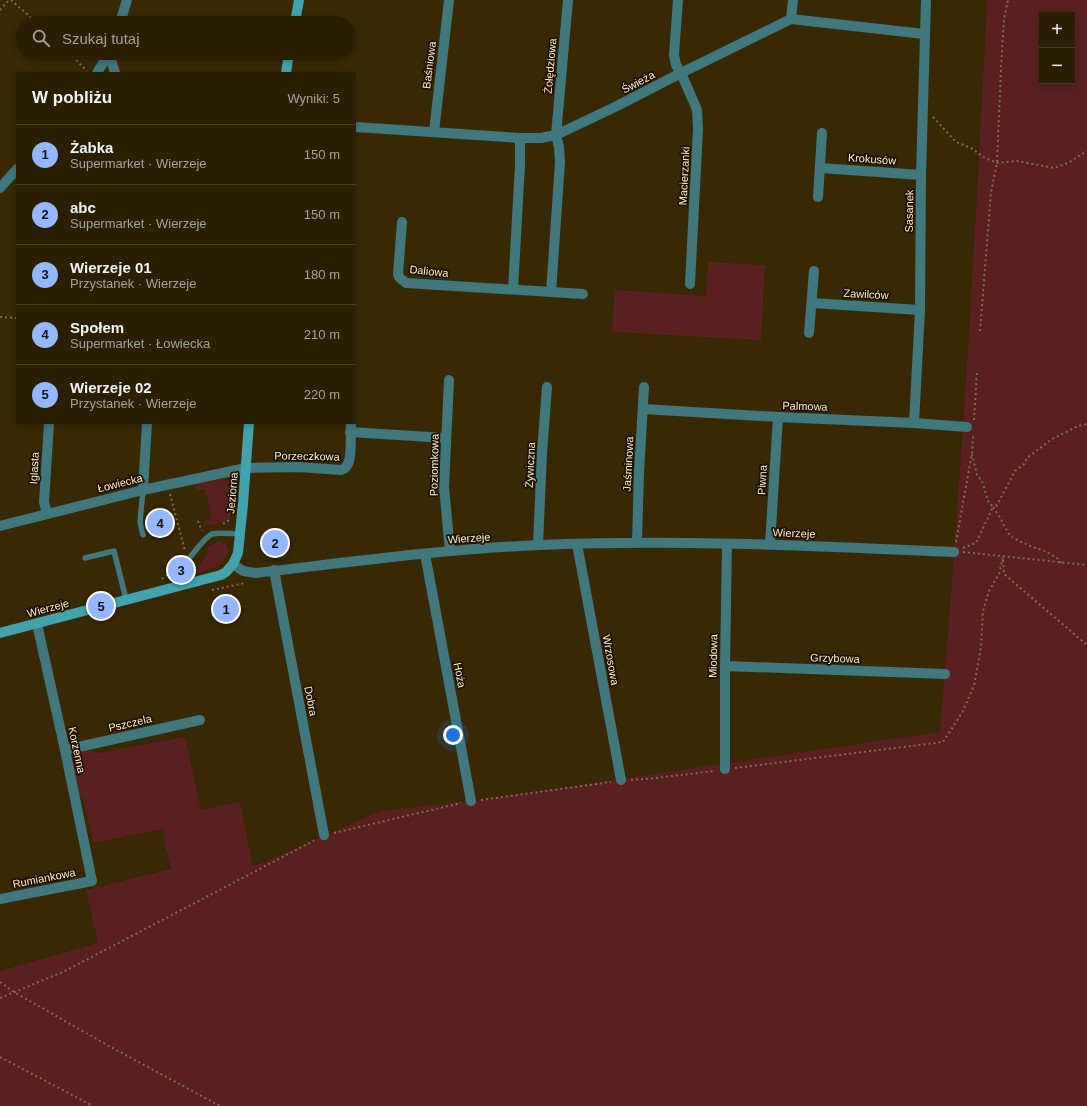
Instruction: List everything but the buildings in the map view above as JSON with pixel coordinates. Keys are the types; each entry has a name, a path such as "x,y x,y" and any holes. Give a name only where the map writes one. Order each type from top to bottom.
{"street":[{"path":"122,16 128,0"},
{"path":"296,16 299,0"},
{"name":"Baśniowa","path":"434,132 449,0"},
{"name":"Żołędziowa","path":"556,135 568,0"},
{"name":"Macierzanki","path":"678,0 674,55 676,65 697,110 698,129 690,284"},
{"path":"793,0 791,20 924,34"},
{"name":"Sasanek","path":"914,423 920,310 921,175 926,0"},
{"name":"Świeża","path":"356,127 520,138 541,138 556,135 791,20"},
{"path":"98,72 105,60"},
{"path":"111,60 115,72"},
{"path":"286,72 288,60"},
{"path":"818,197 822,133"},
{"path":"552,292 560,153 556,135"},
{"path":"512,289 520,165 520,138"},
{"name":"Krokusów","path":"820,168 921,175"},
{"path":"0,188 16,170"},
{"name":"Daliowa","path":"402,222 398,274 399,277 406,283 583,294"},
{"path":"810,333 814,271"},
{"name":"Zawilców","path":"812,303 920,310"},
{"name":"Poziomkowa","path":"449,380 444,487 450,551"},
{"name":"Żywiczna","path":"538,545 542,452 547,387"},
{"name":"Jaśminowa","path":"637,542 644,387"},
{"name":"Palmowa","path":"643,409 914,423 971,428"},
{"name":"Piwna","path":"770,544 778,417"},
{"name":"Iglasta","path":"47,514 44,502 49,424"},
{"path":"143,490 147,424"},
{"name":"Jeziorna","path":"233,564 238,553 249,424"},
{"path":"351,428 446,438"},
{"name":"Porzeczkowa","path":"246,468 344,469 347,467 350,458 351,428"},
{"name":"Łowiecka","path":"0,526 143,490 246,468"},
{"name":"Wierzeje","path":"0,633 221,575 233,564 244,571 256,573 450,551 538,545 637,542 770,544 954,552"},
{"name":"Wrzosowa","path":"577,544 621,780"},
{"name":"Miodowa","path":"725,769 727,544"},
{"name":"Hoża","path":"425,554 471,801"},
{"name":"Dobra","path":"274,570 324,835"},
{"name":"Korzenna","path":"37,624 92,881"},
{"name":"Grzybowa","path":"725,666 945,674"},
{"name":"Pszczela","path":"65,750 200,720"},
{"name":"Rumiankowa","path":"0,899 92,881"}],"lane":[{"path":"143,490 140,522 143,535"},
{"path":"181,585 181,570 203,541 210,535 215,534 240,534"},
{"path":"85,558 114,551 126,599"}],"path":[{"path":"0,10 10,0 29,16"},
{"path":"980,331 991,192 996,163 1004,19 1008,0"},
{"path":"76,60 88,72"},
{"path":"923,116 933,117 956,142 971,148 985,158 996,163 1017,161 1054,168 1068,163 1087,151"},
{"path":"0,317 16,318"},
{"path":"977,371 971,428 972,453 976,475 982,481 988,501 999,516 1010,536 1043,550 1061,563"},
{"path":"954,552 976,542 993,508 997,505 1015,470 1024,464 1027,458 1052,439 1078,426 1087,424"},
{"path":"954,552 972,453"},
{"path":"168,485 185,551"},
{"path":"198,522 202,531"},
{"path":"954,552 1087,566"},
{"path":"1003,556 1004,574 1087,645"},
{"path":"0,998 63,972 324,835 471,801 621,780 656,778 944,742 962,713 974,686 981,647 983,611 989,591 999,574 1003,556"},
{"path":"0,982 14,992 107,1045 220,1106"},
{"path":"0,1057 93,1106"}],"shaded area":[{"path":"987,0 1087,0 1087,1106 0,1106 0,971 98,943 86,890 171,869 162,829 93,843 83,799 78,794 71,758 77,752 87,750 97,753 185,737 201,810 240,802 253,867 380,811 471,801 940,732 964,414"},
{"path":"708,262 765,265 761,340 612,332 615,290 706,296"},
{"path":"221,478 221,481 230,480 235,483 232,513 226,521 219,524 205,526 203,521 212,519 205,489 196,491 196,486 198,483"},
{"path":"219,542 225,543 227,547 228,551 226,559 220,565 212,569 190,575 189,572 195,571 208,553 208,547"}],"place":[{"name":"Społem","path":"160,523"},
{"name":"abc","path":"275,543"},
{"name":"Wierzeje 01","path":"181,570"},
{"name":"Wierzeje 02","path":"101,606"},
{"name":"Żabka","path":"226,609"}]}
